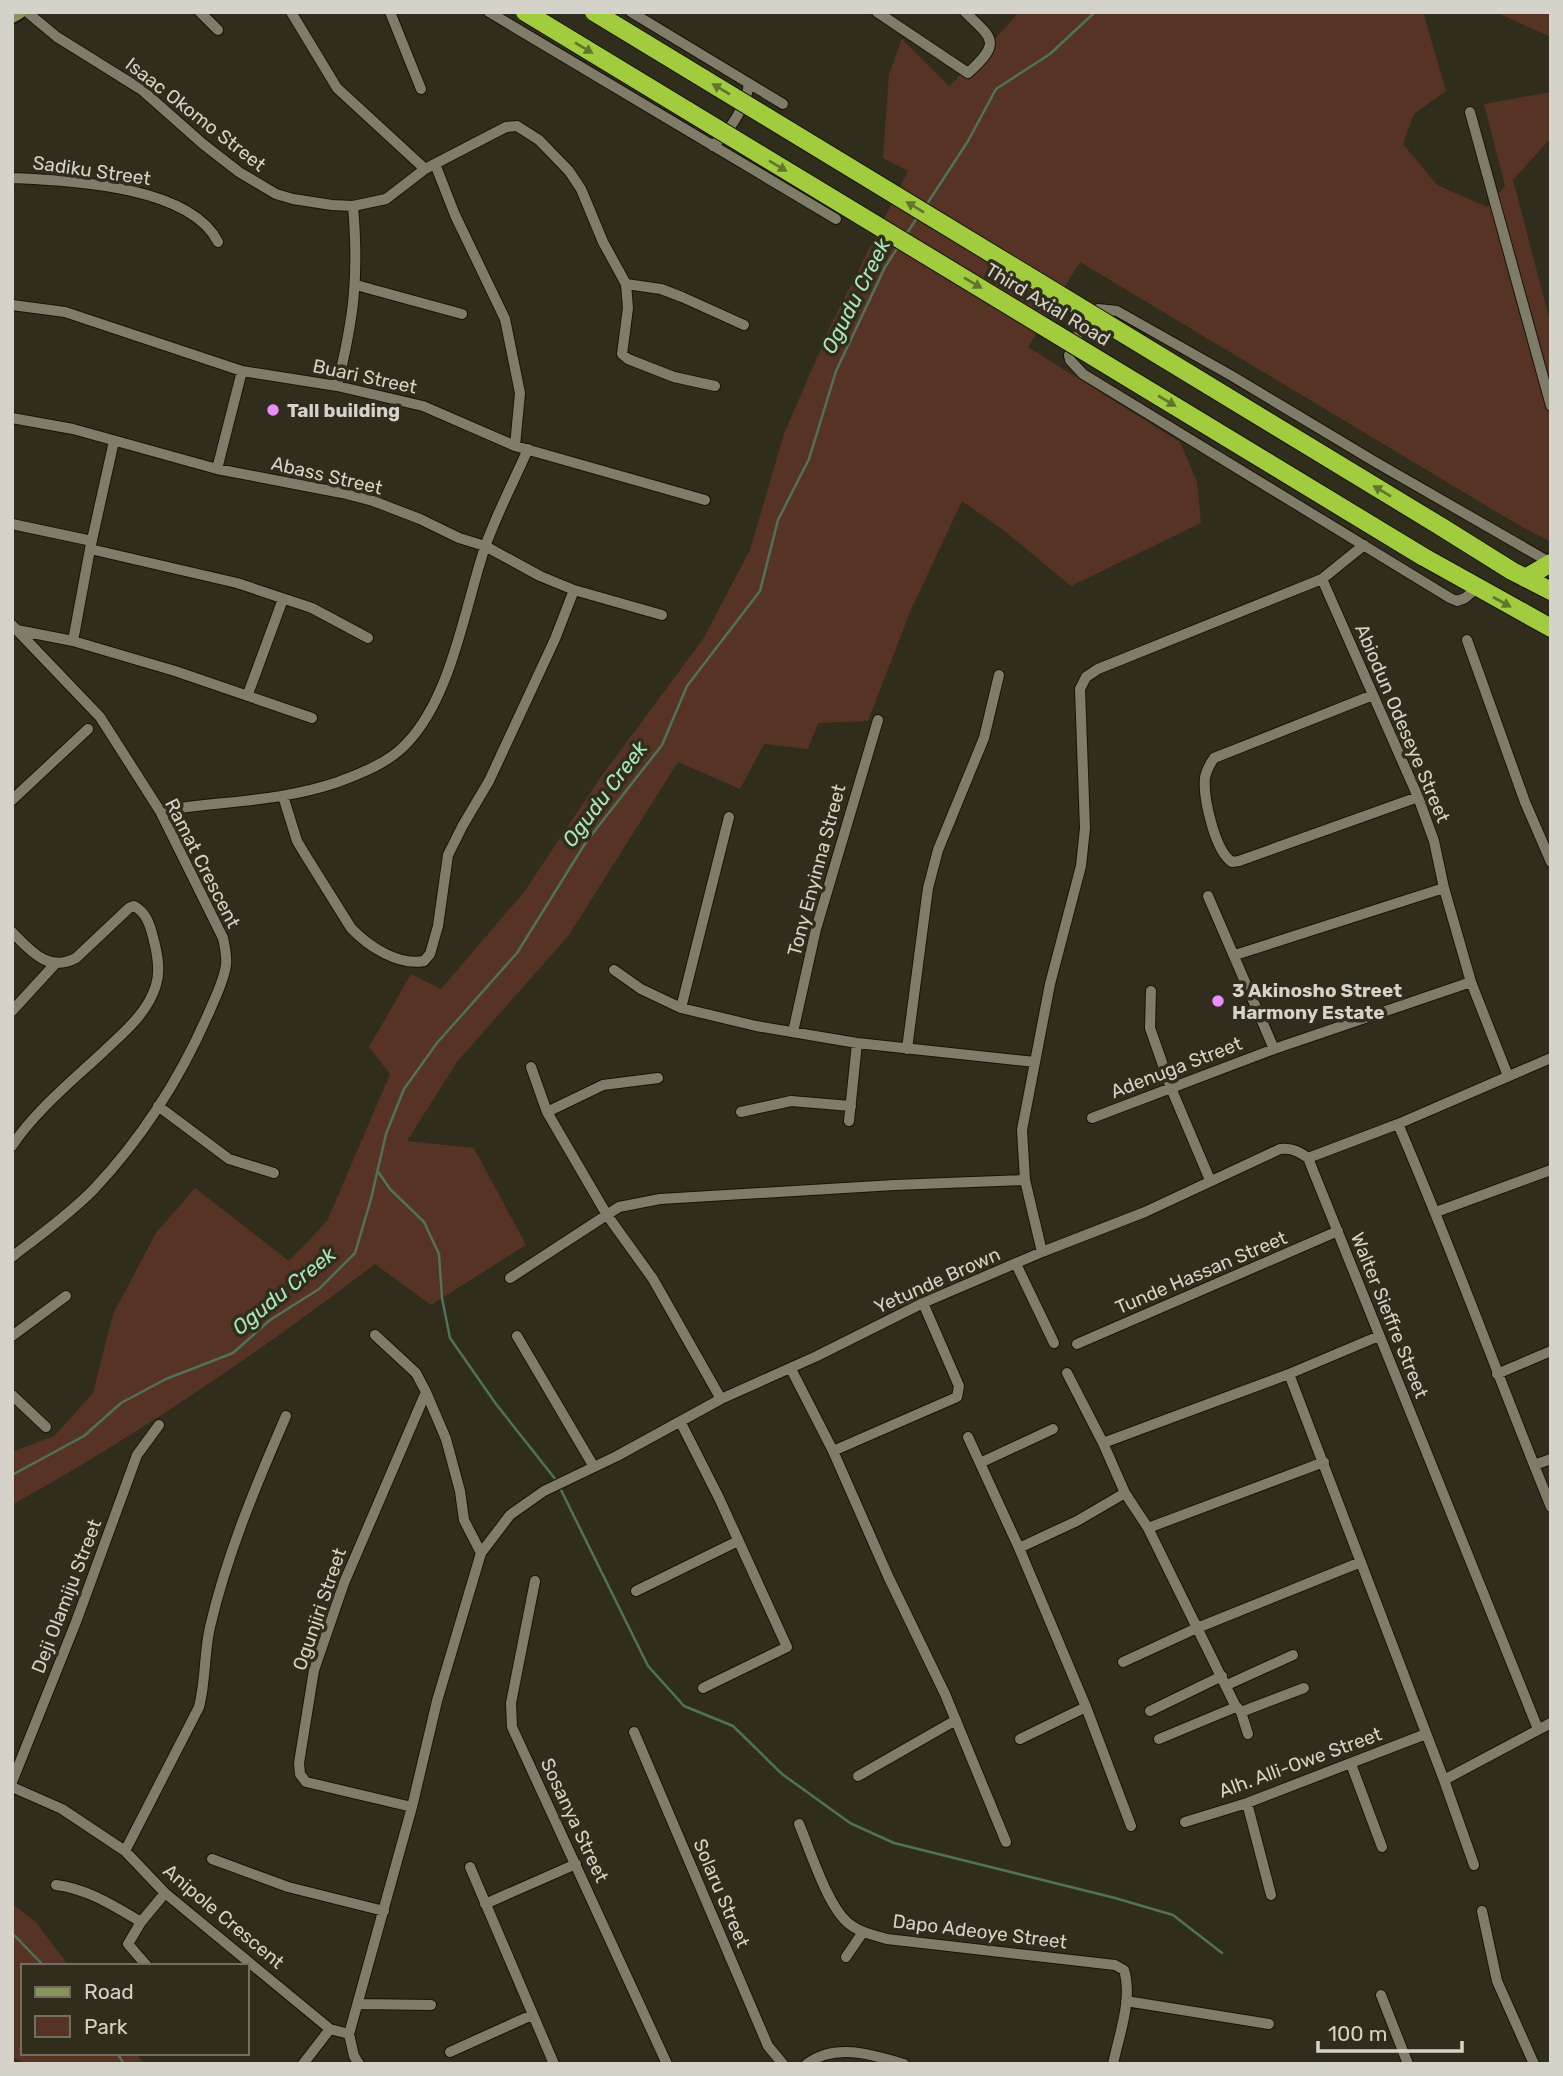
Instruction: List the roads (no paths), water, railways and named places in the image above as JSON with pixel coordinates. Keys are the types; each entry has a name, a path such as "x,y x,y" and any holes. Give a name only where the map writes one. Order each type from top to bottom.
{"highway":[{"name":"Third Axial Road","path":"525,12 1422,556 1551,628"},
{"name":"Third Axial Road","path":"594,12 1525,578 1551,591"},
{"path":"1525,578 1551,563"}],"street":[{"path":"12,16 19,12"},
{"name":"Isaac Okomo Street","path":"27,12 57,37 142,90 204,144 259,185 276,194 293,198 353,206 386,199 430,167 506,127 517,126 525,129 555,155 581,189 603,242 626,284 628,308 622,354 628,359 674,377 715,386"},
{"path":"201,12 218,30"},
{"path":"291,12 337,88 430,167 455,215 505,319 520,393 515,446"},
{"path":"390,12 421,89"},
{"path":"489,12 836,219"},
{"path":"631,12 783,104"},
{"path":"877,12 968,73 988,52 990,38 965,12"},
{"path":"713,146 739,113 749,84"},
{"path":"1470,112 1551,406"},
{"name":"Sadiku Street","path":"12,178 60,181 167,200 211,229 218,242"},
{"path":"337,386 351,328 356,285 353,206"},
{"path":"626,284 671,293 744,325"},
{"path":"356,285 462,314"},
{"name":"Buari Street","path":"12,305 65,312 242,371 337,386 423,406 515,446 705,500"},
{"path":"1476,588 1457,601 1083,374 1070,360 1069,355 1088,319 1098,309 1117,311 1551,563"},
{"path":"217,469 242,371"},
{"name":"Abass Street","path":"12,418 66,427 217,469 373,501 459,538 485,546 540,576 575,590 662,615"},
{"path":"73,641 114,441"},
{"path":"160,811 283,796 329,784 391,757 407,743 432,706 455,651 485,546 528,449"},
{"path":"12,524 237,583 312,608 368,638"},
{"path":"1042,1252 1025,1181 1022,1130 1051,984 1081,866 1085,828 1080,689 1086,677 1098,669 1322,579 1364,545"},
{"name":"Abiodun Odeseye Street","path":"1322,579 1418,797 1434,841 1444,888 1471,982 1508,1076"},
{"path":"283,796 301,849 351,928 360,938 406,962 424,961 430,954 438,926 448,855 489,781 575,590"},
{"path":"248,694 283,598"},
{"path":"14,628 73,641 248,694 312,718"},
{"name":"Ramat Crescent","path":"12,1257 72,1210 94,1189 113,1168 158,1106 191,1054 223,978 226,953 223,939 160,811 100,717 14,628"},
{"path":"1467,640 1525,803 1551,862"},
{"path":"907,1049 928,887 938,850 984,738 999,675"},
{"path":"1373,695 1214,758 1205,780 1207,803 1219,849 1231,862 1239,861 1418,797"},
{"name":"Tony Enyinna Street","path":"793,1032 816,929 878,720"},
{"path":"12,800 88,729"},
{"path":"681,1008 729,817"},
{"path":"1235,955 1444,888"},
{"path":"1208,896 1274,1049"},
{"path":"12,932 41,960 67,962 76,958 134,906 145,914 158,953 156,985 149,1001 133,1023 30,1123 12,1146"},
{"path":"12,1012 56,963"},
{"path":"614,970 640,989 681,1008 756,1026 857,1044 1035,1062"},
{"name":"Adenuga Street","path":"1092,1118 1274,1049 1471,982"},
{"path":"1151,991 1150,1028 1171,1088 1210,1180"},
{"path":"849,1121 857,1044"},
{"path":"1308,1158 1398,1124 1551,1058"},
{"path":"531,1067 547,1112 607,1215 653,1279 721,1399"},
{"path":"547,1112 603,1085 658,1077"},
{"path":"741,1112 791,1101 850,1106"},
{"path":"158,1106 229,1159 274,1172"},
{"path":"1398,1124 1436,1212 1551,1507"},
{"name":"Yetunde Brown","path":"481,1553 510,1514 544,1491 681,1423 721,1399 791,1369 923,1303 1145,1212 1280,1149 1290,1148 1308,1158"},
{"name":"Walter Sieffre Street","path":"1308,1158 1538,1729"},
{"path":"1436,1212 1551,1170"},
{"path":"510,1278 619,1207 660,1199 894,1185 1025,1181"},
{"name":"Tunde Hassan Street","path":"1077,1345 1338,1231"},
{"path":"1016,1264 1054,1343"},
{"path":"12,1336 66,1296"},
{"path":"833,1451 957,1397 959,1386 923,1303"},
{"path":"359,2064 354,2056 349,2034 412,1807 438,1701 481,1553 464,1520 460,1491 446,1439 426,1392 416,1373 374,1335"},
{"path":"517,1336 590,1468"},
{"path":"1103,1443 1289,1374 1380,1336"},
{"path":"1497,1374 1551,1351"},
{"path":"791,1369 833,1451 956,1720 1006,1842"},
{"path":"1067,1373 1125,1493 1148,1528 1225,1681 1248,1734"},
{"path":"1289,1374 1474,1864"},
{"name":"Ogunjiri Street","path":"412,1807 306,1782 300,1774 299,1763 314,1670 344,1583 426,1392"},
{"path":"12,1395 46,1427"},
{"path":"125,1851 200,1707 210,1629 240,1526 286,1416"},
{"path":"681,1423 787,1647 703,1688"},
{"name":"Deji Olamiju Street","path":"12,1785 76,1622 137,1455 159,1425"},
{"path":"980,1463 1053,1429"},
{"path":"968,1437 1020,1548 1086,1707 1131,1826"},
{"path":"1534,1465 1551,1459"},
{"path":"1148,1528 1324,1462"},
{"path":"1020,1548 1077,1521 1125,1493"},
{"path":"636,1591 738,1541"},
{"path":"1123,1662 1197,1628 1361,1562"},
{"name":"Sosanya Street","path":"535,1581 510,1703 512,1727 667,2064"},
{"path":"1150,1711 1293,1655"},
{"path":"1159,1739 1304,1688"},
{"path":"1020,1739 1086,1707"},
{"path":"858,1776 956,1720"},
{"path":"1444,1780 1551,1723"},
{"name":"Solaru Street","path":"634,1732 768,2046 783,2064"},
{"name":"Alh. Alli-Owe Street","path":"1185,1822 1247,1803 1426,1734"},
{"path":"1351,1764 1382,1847"},
{"name":"Anipole Crescent","path":"12,1785 62,1809 125,1851 165,1894 330,2029 349,2034"},
{"path":"1247,1803 1271,1895"},
{"name":"Dapo Adeoye Street","path":"799,1824 832,1901 847,1922 863,1932 887,1939 1115,1965 1124,1970 1127,1980 1126,2001 1113,2064"},
{"path":"212,1859 288,1887 384,1911"},
{"path":"485,1904 576,1864"},
{"path":"470,1867 554,2064"},
{"path":"56,1885 74,1887 93,1895 141,1922"},
{"path":"145,1964 128,1944 141,1922 165,1894"},
{"path":"1482,1911 1497,1981 1534,2064"},
{"path":"846,1957 863,1932"},
{"path":"1381,1995 1408,2064"},
{"path":"1126,2001 1269,2024"},
{"path":"358,2004 431,2005"},
{"path":"450,2052 532,2015"},
{"path":"303,2064 330,2029"},
{"path":"807,2064 816,2057 836,2053 866,2053 904,2064"}],"waterway":[{"name":"Ogudu Creek","path":"925,207 968,141 996,89 1050,54 1095,12"},
{"name":"Ogudu Creek","path":"905,236 917,218"},
{"name":"Ogudu Creek","path":"12,1475 84,1436 121,1403 166,1379 233,1353 270,1320 319,1289 355,1253 386,1134 404,1089 437,1043 517,953 586,842 662,745 687,686 760,591 778,520 809,459 836,371 885,267 898,247"},
{"path":"379,1173 390,1189 424,1222 439,1254 442,1298 450,1338 496,1404 556,1480"},
{"path":"559,1486 648,1666 684,1706 733,1726 782,1774 850,1823 894,1843 1173,1915 1222,1953"},
{"path":"12,1933 42,1964"},
{"path":"118,2055 124,2064"}],"place":[{"name":"Tall building","path":"273,410"},
{"name":"3 Akinosho Street Harmony Estate","path":"1218,1001"}]}
